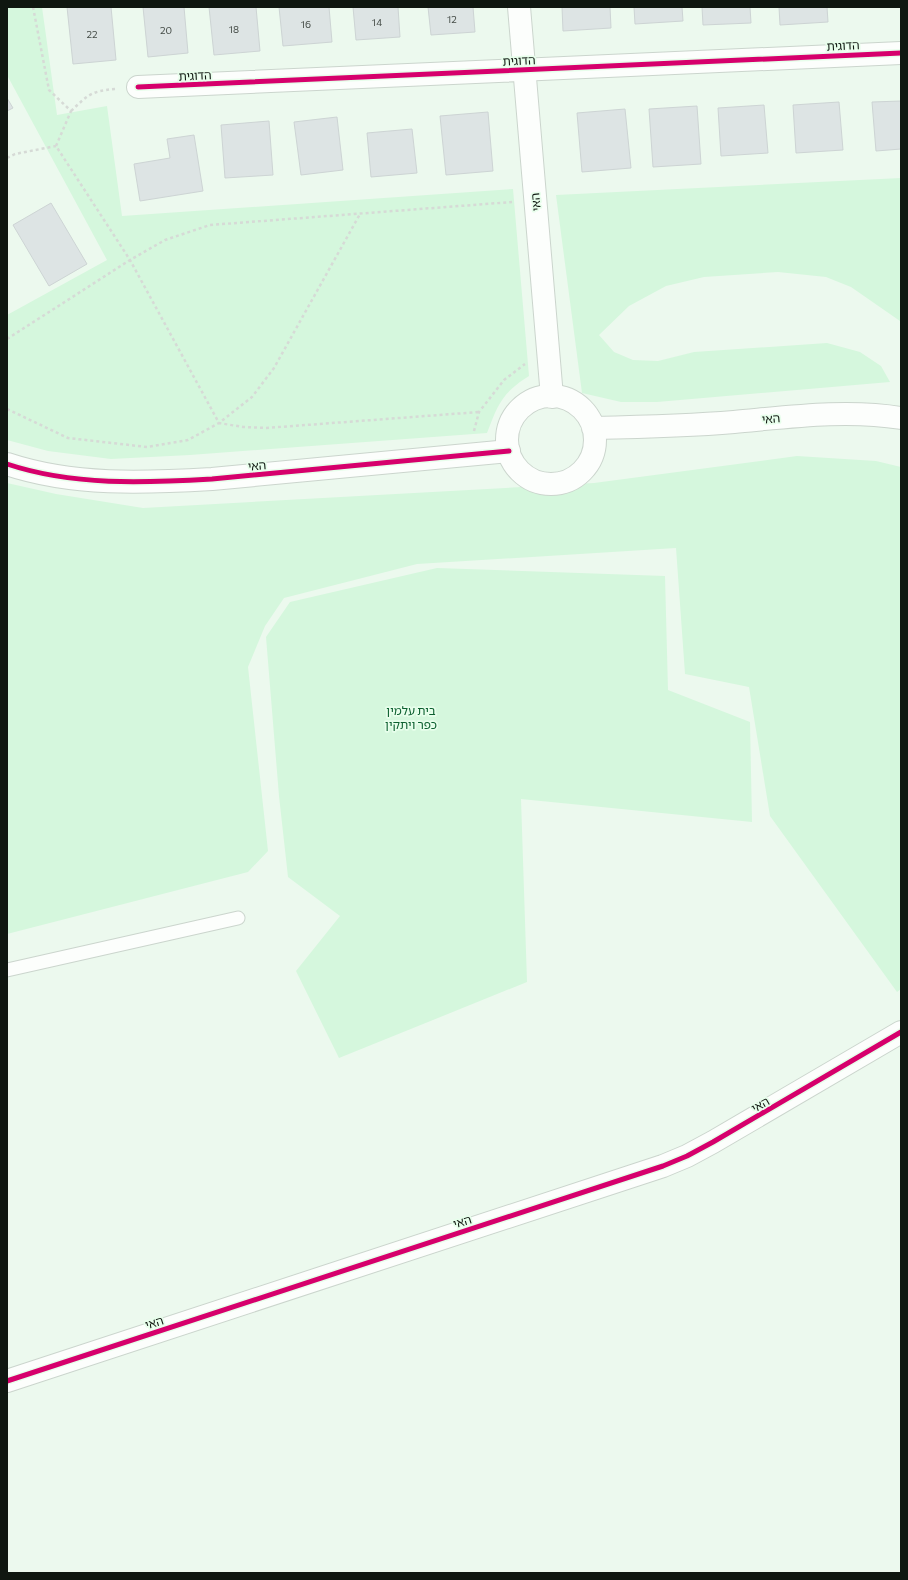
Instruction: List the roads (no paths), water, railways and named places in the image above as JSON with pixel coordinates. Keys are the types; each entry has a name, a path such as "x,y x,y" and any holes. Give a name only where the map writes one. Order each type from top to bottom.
{"street":[{"name":"האי","path":"519,7 552,397"},
{"name":"הדוגית","path":"138,88 901,53"},
{"path":"544,397 569,400 580,407 588,417 593,428 595,442 592,456 584,469 573,478 560,483 545,483 531,479 520,470 512,459 507,445 508,431 512,419 520,408 532,400 544,397"},
{"name":"האי","path":"593,428 681,426 825,414 883,415 901,418"},
{"name":"האי","path":"7,464 72,478 119,483 168,482 228,478 509,451"},
{"name":"האי","path":"7,1381 663,1166 688,1156 713,1142 901,1032"}],"lane":[{"path":"7,970 238,918"}],"park label":[{"name":"בית עלמין כפר ויתקין","path":"411,717"}]}
